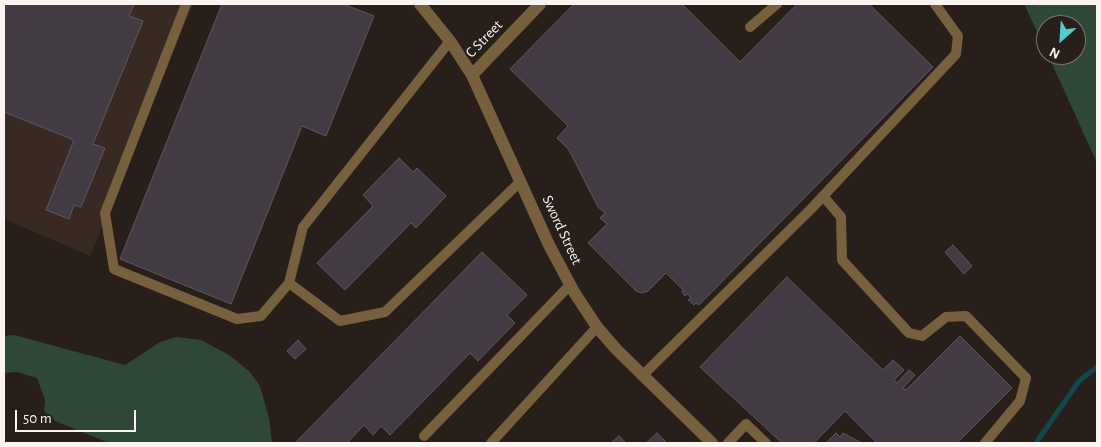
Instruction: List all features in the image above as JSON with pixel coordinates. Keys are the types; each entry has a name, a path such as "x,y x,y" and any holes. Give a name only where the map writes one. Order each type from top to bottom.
{"street":[{"name":"Sword Street","path":"420,4 450,41 472,75 570,285 597,327 642,376 712,443"},
{"name":"C Street","path":"472,75 540,4"}],"lane":[{"path":"186,4 105,213 114,269 237,319 261,316 289,283 303,227 450,41"},
{"path":"750,27 777,4"},
{"path":"642,376 824,196 956,54 958,36 935,4"},
{"path":"289,283 340,320 385,312 521,181"},
{"path":"824,196 841,217 842,260 909,333 922,336 946,317 966,316 1026,378 1020,401 985,443"},
{"path":"424,436 570,285"},
{"path":"491,443 597,327"},
{"path":"728,443 746,424 766,443"}],"shaded area":[{"path":"4,4 193,4 90,256 4,219"}],"green space":[{"path":"1024,4 1097,4 1097,163 1053,65 1086,65 1086,15 1036,15 1036,30"},
{"path":"14,335 125,365 160,342 176,337 201,340 229,355 250,372 260,386 269,418 272,443 109,443 55,421 44,411 45,400 37,378 17,372 4,373 4,336"}],"building":[{"path":"4,4 134,4 129,16 143,21 93,144 105,148 81,207 74,205 69,219 46,210 74,140 4,112"},
{"path":"222,4 343,4 374,16 326,136 302,126 231,304 120,259"},
{"path":"574,4 682,4 740,62 797,4 869,4 933,67 699,305 696,303 694,305 688,300 691,298 687,294 685,296 682,292 683,290 666,273 648,291 642,293 636,291 588,243 607,224 600,218 605,213 598,207 569,150 557,138 568,126 510,69"},
{"path":"399,158 413,172 417,168 446,196 416,228 411,223 345,290 317,263 373,206 363,195"},
{"path":"953,245 972,266 964,274 945,252"},
{"path":"482,252 527,295 507,315 515,323 478,361 470,353 390,435 381,426 373,435 364,425 349,443 295,443"},
{"path":"787,277 883,370 893,360 904,370 894,380 897,383 909,370 915,375 903,388 906,390 960,336 1012,388 957,443 877,443 845,411 814,443 782,443 700,367"},
{"path":"298,340 306,349 295,359 287,351"},
{"path":"657,433 667,443 646,443"},
{"path":"836,433 840,437 843,433 862,443 826,443"},
{"path":"619,436 626,443 611,443"}],"waterway":[{"path":"1036,443 1079,381 1097,367"}]}
